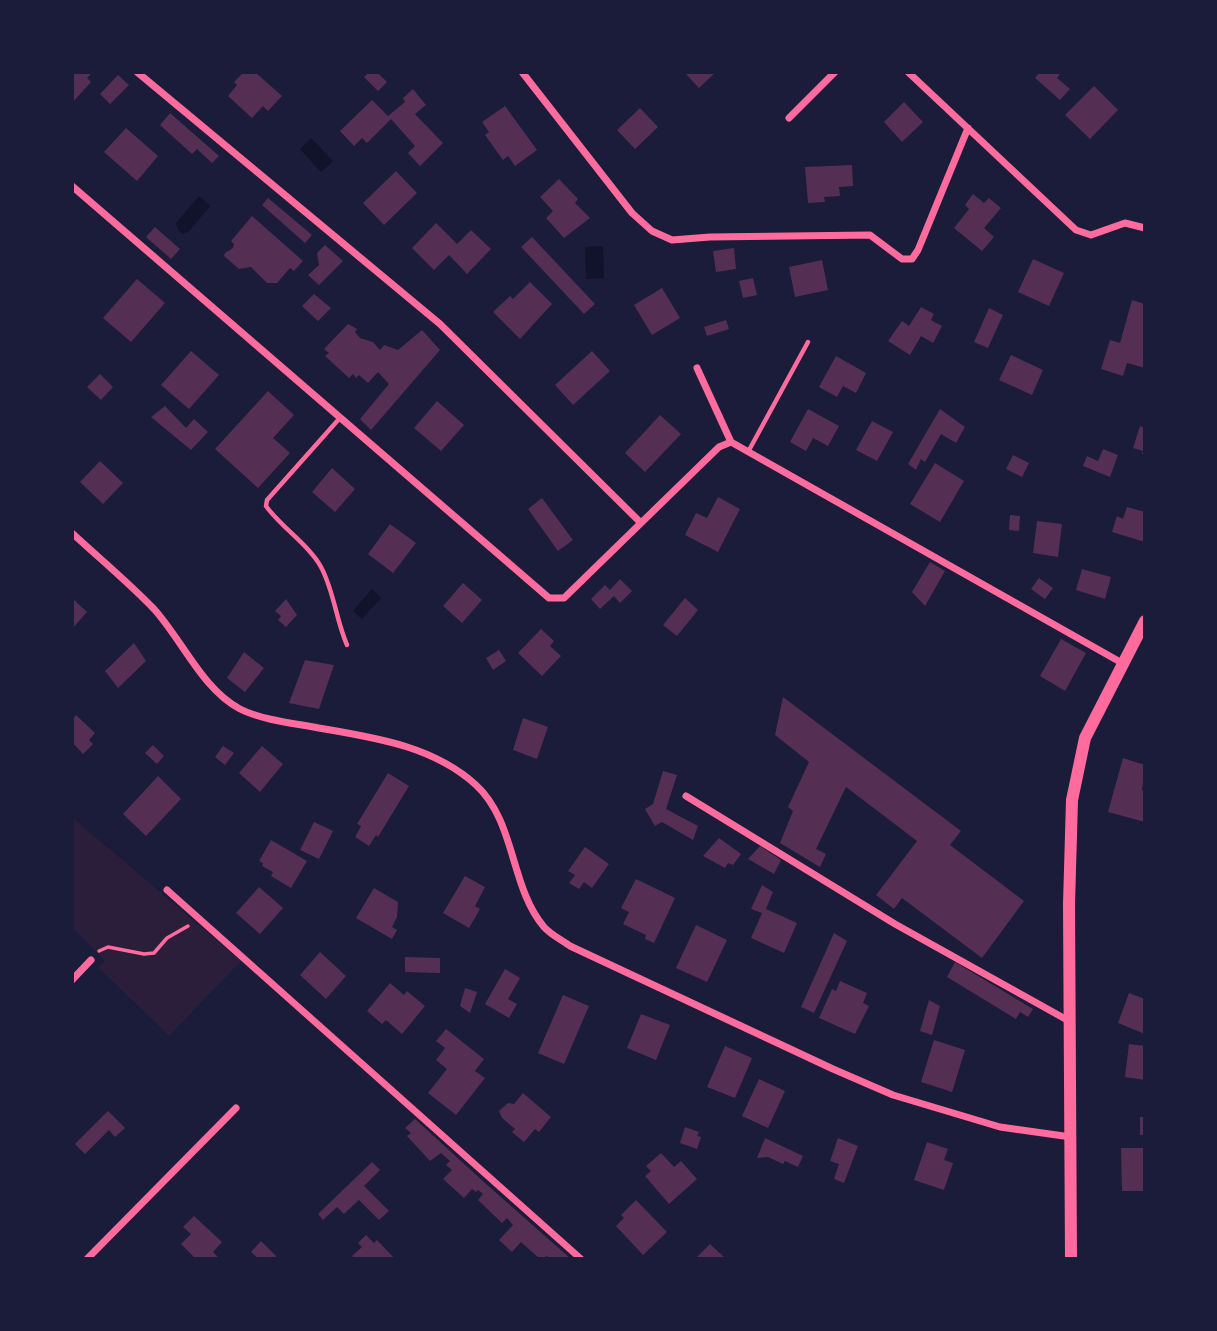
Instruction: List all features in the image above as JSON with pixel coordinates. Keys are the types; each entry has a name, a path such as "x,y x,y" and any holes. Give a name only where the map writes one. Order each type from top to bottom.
{"main road":[{"path":"1070,1259 1069,904 1072,800 1085,738 1145,621"}],"street":[{"path":"136,72 440,324 640,522"},
{"path":"522,72 632,214 652,231 672,240 870,234 902,259 912,259 968,128"},
{"path":"789,118 835,72"},
{"path":"908,72 1076,230 1091,234 1125,223 1145,228"},
{"path":"72,186 549,598 564,598 719,447 731,442"},
{"path":"697,368 731,442 1122,663"},
{"path":"72,533 154,610 211,685 240,709 280,721 379,739 425,752 476,785 491,803 503,828 534,913 546,930 570,946 833,1069 893,1094 1000,1128 1071,1138"},
{"path":"687,796 895,924 1070,1021"},
{"path":"167,890 581,1259"},
{"path":"72,980 91,960"},
{"path":"86,1259 236,1108"}],"lane":[{"path":"748,452 808,342"},
{"path":"339,419 267,500 266,506 320,565 332,593 339,628 347,645"}],"path":[{"path":"91,960 97,952 108,947 144,954 154,953 167,938 202,919"}],"shaded area":[{"path":"311,138 333,161 321,172 300,149"},
{"path":"199,196 210,206 188,232 183,234 176,223"},
{"path":"603,246 604,278 586,279 585,247"},
{"path":"372,589 381,598 362,619 353,611"},
{"path":"72,817 241,961 169,1036 98,967 105,961 72,927"}],"building":[{"path":"73,72 93,72 87,78 91,82 72,103"},
{"path":"244,72 255,72 282,96 268,111 263,106 252,118 228,96 237,85 234,82"},
{"path":"369,72 377,72 387,82 378,91 364,77"},
{"path":"684,72 716,72 699,88"},
{"path":"1040,72 1057,72 1060,74 1057,78 1070,89 1060,100 1035,78"},
{"path":"118,75 129,85 110,104 100,94"},
{"path":"1094,86 1118,110 1090,139 1065,115"},
{"path":"413,89 426,105 415,114 443,143 420,166 408,153 415,146 391,119 367,143 362,138 354,146 340,131 372,100 388,116 405,102 403,98"},
{"path":"904,102 923,122 902,142 884,122"},
{"path":"505,106 537,150 515,166 508,156 503,160 485,135 489,132 482,122"},
{"path":"640,108 658,127 635,149 617,130"},
{"path":"170,113 219,156 212,163 197,149 192,154 160,125"},
{"path":"126,128 158,156 137,181 104,152"},
{"path":"852,165 853,186 839,187 840,196 824,197 825,202 808,203 805,167"},
{"path":"396,171 417,193 384,225 363,203"},
{"path":"559,179 578,199 575,203 590,218 564,238 546,218 553,211 540,197"},
{"path":"973,194 984,203 989,198 1001,208 984,228 994,237 982,251 954,228 969,209 965,205"},
{"path":"268,198 312,235 305,243 262,205"},
{"path":"252,216 303,261 294,271 290,268 277,283 267,283 251,267 239,269 224,256 233,248 231,241"},
{"path":"436,223 457,244 471,230 491,249 467,274 449,255 434,270 412,248"},
{"path":"155,227 180,249 171,259 146,237"},
{"path":"532,237 595,304 584,314 521,247"},
{"path":"325,245 343,261 319,285 308,275 319,265 317,253"},
{"path":"734,248 736,269 716,272 713,251"},
{"path":"1033,259 1064,273 1049,306 1018,292"},
{"path":"822,260 828,290 795,297 789,267"},
{"path":"753,278 757,295 743,298 739,281"},
{"path":"137,279 165,303 131,342 103,318"},
{"path":"530,282 552,304 520,339 493,312 510,296 513,299"},
{"path":"662,288 680,318 652,335 634,305"},
{"path":"314,294 331,308 318,321 302,306"},
{"path":"1132,300 1145,304 1145,368 1127,363 1123,376 1101,369 1110,340 1120,343"},
{"path":"921,307 934,314 931,320 942,326 933,343 921,336 910,355 888,341 902,321 909,326"},
{"path":"989,308 1003,315 988,348 974,342"},
{"path":"726,320 729,329 707,336 704,327"},
{"path":"348,324 357,329 355,332 360,338 373,342 380,350 384,345 398,350 422,330 440,350 371,430 360,419 389,384 378,372 368,383 359,375 356,378 353,374 349,378 325,356 329,353 324,349"},
{"path":"191,351 219,375 189,409 161,385"},
{"path":"592,351 610,371 573,405 555,385"},
{"path":"1011,355 1043,370 1032,395 999,380"},
{"path":"836,356 866,373 856,393 843,386 837,397 819,387"},
{"path":"100,374 113,387 101,400 87,387"},
{"path":"268,391 294,415 273,438 290,453 258,488 215,449"},
{"path":"437,401 464,425 441,451 414,428"},
{"path":"165,406 186,428 194,419 208,432 191,450 151,417"},
{"path":"808,409 839,426 828,446 813,438 806,451 790,442"},
{"path":"940,409 965,427 956,443 941,434 925,462 921,459 916,470 908,464"},
{"path":"660,415 681,434 645,472 625,453"},
{"path":"872,421 893,432 877,461 856,450"},
{"path":"1140,426 1145,428 1145,455 1142,454 1143,451 1133,448"},
{"path":"1103,449 1118,455 1110,477 1083,466 1087,456 1098,461"},
{"path":"1013,455 1029,463 1022,477 1006,469"},
{"path":"100,461 123,483 103,504 80,482"},
{"path":"935,463 964,481 940,522 910,504"},
{"path":"332,468 355,489 335,512 312,492"},
{"path":"718,497 740,509 718,552 685,535 696,513 707,518"},
{"path":"542,498 573,540 558,551 528,509"},
{"path":"1127,507 1145,512 1145,542 1112,532 1117,516 1123,519"},
{"path":"1010,515 1020,516 1019,531 1009,530"},
{"path":"1037,521 1062,524 1058,557 1033,553"},
{"path":"390,524 416,543 393,573 368,554"},
{"path":"930,562 945,571 925,606 912,592"},
{"path":"1082,569 1111,577 1105,599 1076,590"},
{"path":"1039,578 1053,588 1045,599 1031,589"},
{"path":"620,579 632,591 620,603 614,596 600,609 591,599 605,585 610,590"},
{"path":"463,583 482,600 462,623 443,606"},
{"path":"72,598 87,612 72,629"},
{"path":"685,598 698,610 677,636 663,625"},
{"path":"286,599 297,615 286,627 278,620 281,616 275,611"},
{"path":"541,629 554,641 550,646 561,656 542,676 518,653"},
{"path":"1061,639 1086,653 1065,691 1040,676"},
{"path":"134,643 146,661 118,688 105,671"},
{"path":"499,650 506,661 493,670 486,658"},
{"path":"244,652 264,668 245,692 227,678"},
{"path":"305,660 334,665 319,709 289,703"},
{"path":"783,697 961,831 950,845 1024,901 982,958 902,898 894,909 876,895 917,841 846,787 816,849 826,854 820,867 780,843 793,811 788,807 809,762 775,735"},
{"path":"76,715 95,733 89,740 93,744 83,754 72,742 72,720"},
{"path":"523,718 548,727 537,759 513,750"},
{"path":"153,745 164,756 157,764 145,753"},
{"path":"223,746 234,753 225,765 215,757"},
{"path":"262,746 283,764 260,792 239,773"},
{"path":"1123,758 1145,765 1142,790 1145,791 1145,822 1108,812"},
{"path":"663,771 677,775 666,809 698,826 693,840 662,822 655,826 645,809 653,804"},
{"path":"388,773 409,786 378,837 376,835 369,846 355,837 361,826 357,824"},
{"path":"158,776 181,799 146,836 123,814"},
{"path":"314,822 333,831 319,859 300,850"},
{"path":"719,838 741,854 733,865 728,863 725,868 703,856"},
{"path":"271,840 307,861 291,888 271,876 273,872 259,861"},
{"path":"760,846 781,860 774,874 748,859"},
{"path":"585,847 609,864 592,888 584,882 579,889 569,883 575,875 568,871"},
{"path":"465,876 485,887 475,906 480,909 469,928 443,913"},
{"path":"636,879 675,898 654,943 645,939 646,935 623,924 629,912 621,908"},
{"path":"762,885 773,892 766,909 797,923 784,953 751,938 762,913 751,909"},
{"path":"259,887 283,908 260,934 236,913"},
{"path":"374,888 398,902 397,917 392,927 397,930 392,939 356,918"},
{"path":"696,925 727,940 707,982 676,968"},
{"path":"834,933 847,941 814,1013 801,1007"},
{"path":"320,952 346,976 326,999 300,975"},
{"path":"405,957 440,958 440,973 405,972"},
{"path":"955,962 1033,1009 1028,1017 1020,1012 1016,1019 947,977"},
{"path":"505,969 520,978 508,999 517,1004 509,1018 485,1004"},
{"path":"840,981 867,993 863,1003 869,1006 855,1034 819,1018 832,989 836,991"},
{"path":"390,983 404,995 407,991 425,1006 402,1034 386,1020 382,1024 367,1011"},
{"path":"465,988 477,992 470,1013 460,1006"},
{"path":"1129,993 1145,999 1145,1034 1118,1023"},
{"path":"563,995 589,1006 564,1064 538,1053"},
{"path":"929,1000 940,1006 932,1035 920,1031"},
{"path":"641,1014 670,1025 656,1060 627,1048"},
{"path":"446,1029 484,1059 475,1071 485,1078 456,1115 428,1093 447,1069 436,1060 445,1048 436,1041"},
{"path":"934,1040 965,1050 952,1092 921,1082"},
{"path":"1129,1044 1145,1046 1145,1080 1125,1077"},
{"path":"725,1046 752,1058 735,1098 707,1087"},
{"path":"759,1079 785,1091 768,1128 742,1116"},
{"path":"523,1093 551,1117 539,1132 535,1129 524,1142 512,1132 515,1129 502,1118 499,1111 508,1103 514,1104"},
{"path":"108,1111 125,1128 115,1137 109,1130 85,1154 75,1144"},
{"path":"1140,1117 1145,1117 1145,1135 1140,1135"},
{"path":"415,1119 571,1259 551,1259 547,1256 540,1259 521,1242 512,1252 499,1240 513,1225 507,1218 502,1223 478,1200 483,1194 478,1190 476,1192 472,1189 464,1198 443,1179 452,1170 446,1165 450,1161 441,1153 430,1161 407,1136 411,1133 405,1128"},
{"path":"685,1127 699,1132 697,1136 701,1137 697,1149 680,1143"},
{"path":"765,1138 803,1156 798,1167 768,1157 757,1158"},
{"path":"838,1138 858,1146 844,1183 834,1179 839,1164 830,1161"},
{"path":"927,1142 948,1149 944,1160 953,1163 944,1190 914,1180"},
{"path":"1121,1148 1145,1148 1145,1191 1122,1191"},
{"path":"661,1153 674,1167 681,1161 697,1179 669,1204 645,1176 651,1171 646,1166"},
{"path":"372,1162 380,1170 364,1186 389,1211 379,1220 359,1200 344,1214 337,1207 323,1220 318,1214"},
{"path":"636,1200 667,1232 643,1255 616,1226 624,1218 621,1215"},
{"path":"194,1216 222,1242 213,1252 220,1259 196,1259 181,1244 191,1234 183,1227"},
{"path":"366,1235 374,1243 377,1240 395,1259 355,1259 352,1256 362,1247 358,1243"},
{"path":"261,1241 276,1256 274,1259 259,1259 251,1252"},
{"path":"710,1244 724,1257 695,1259"}]}
